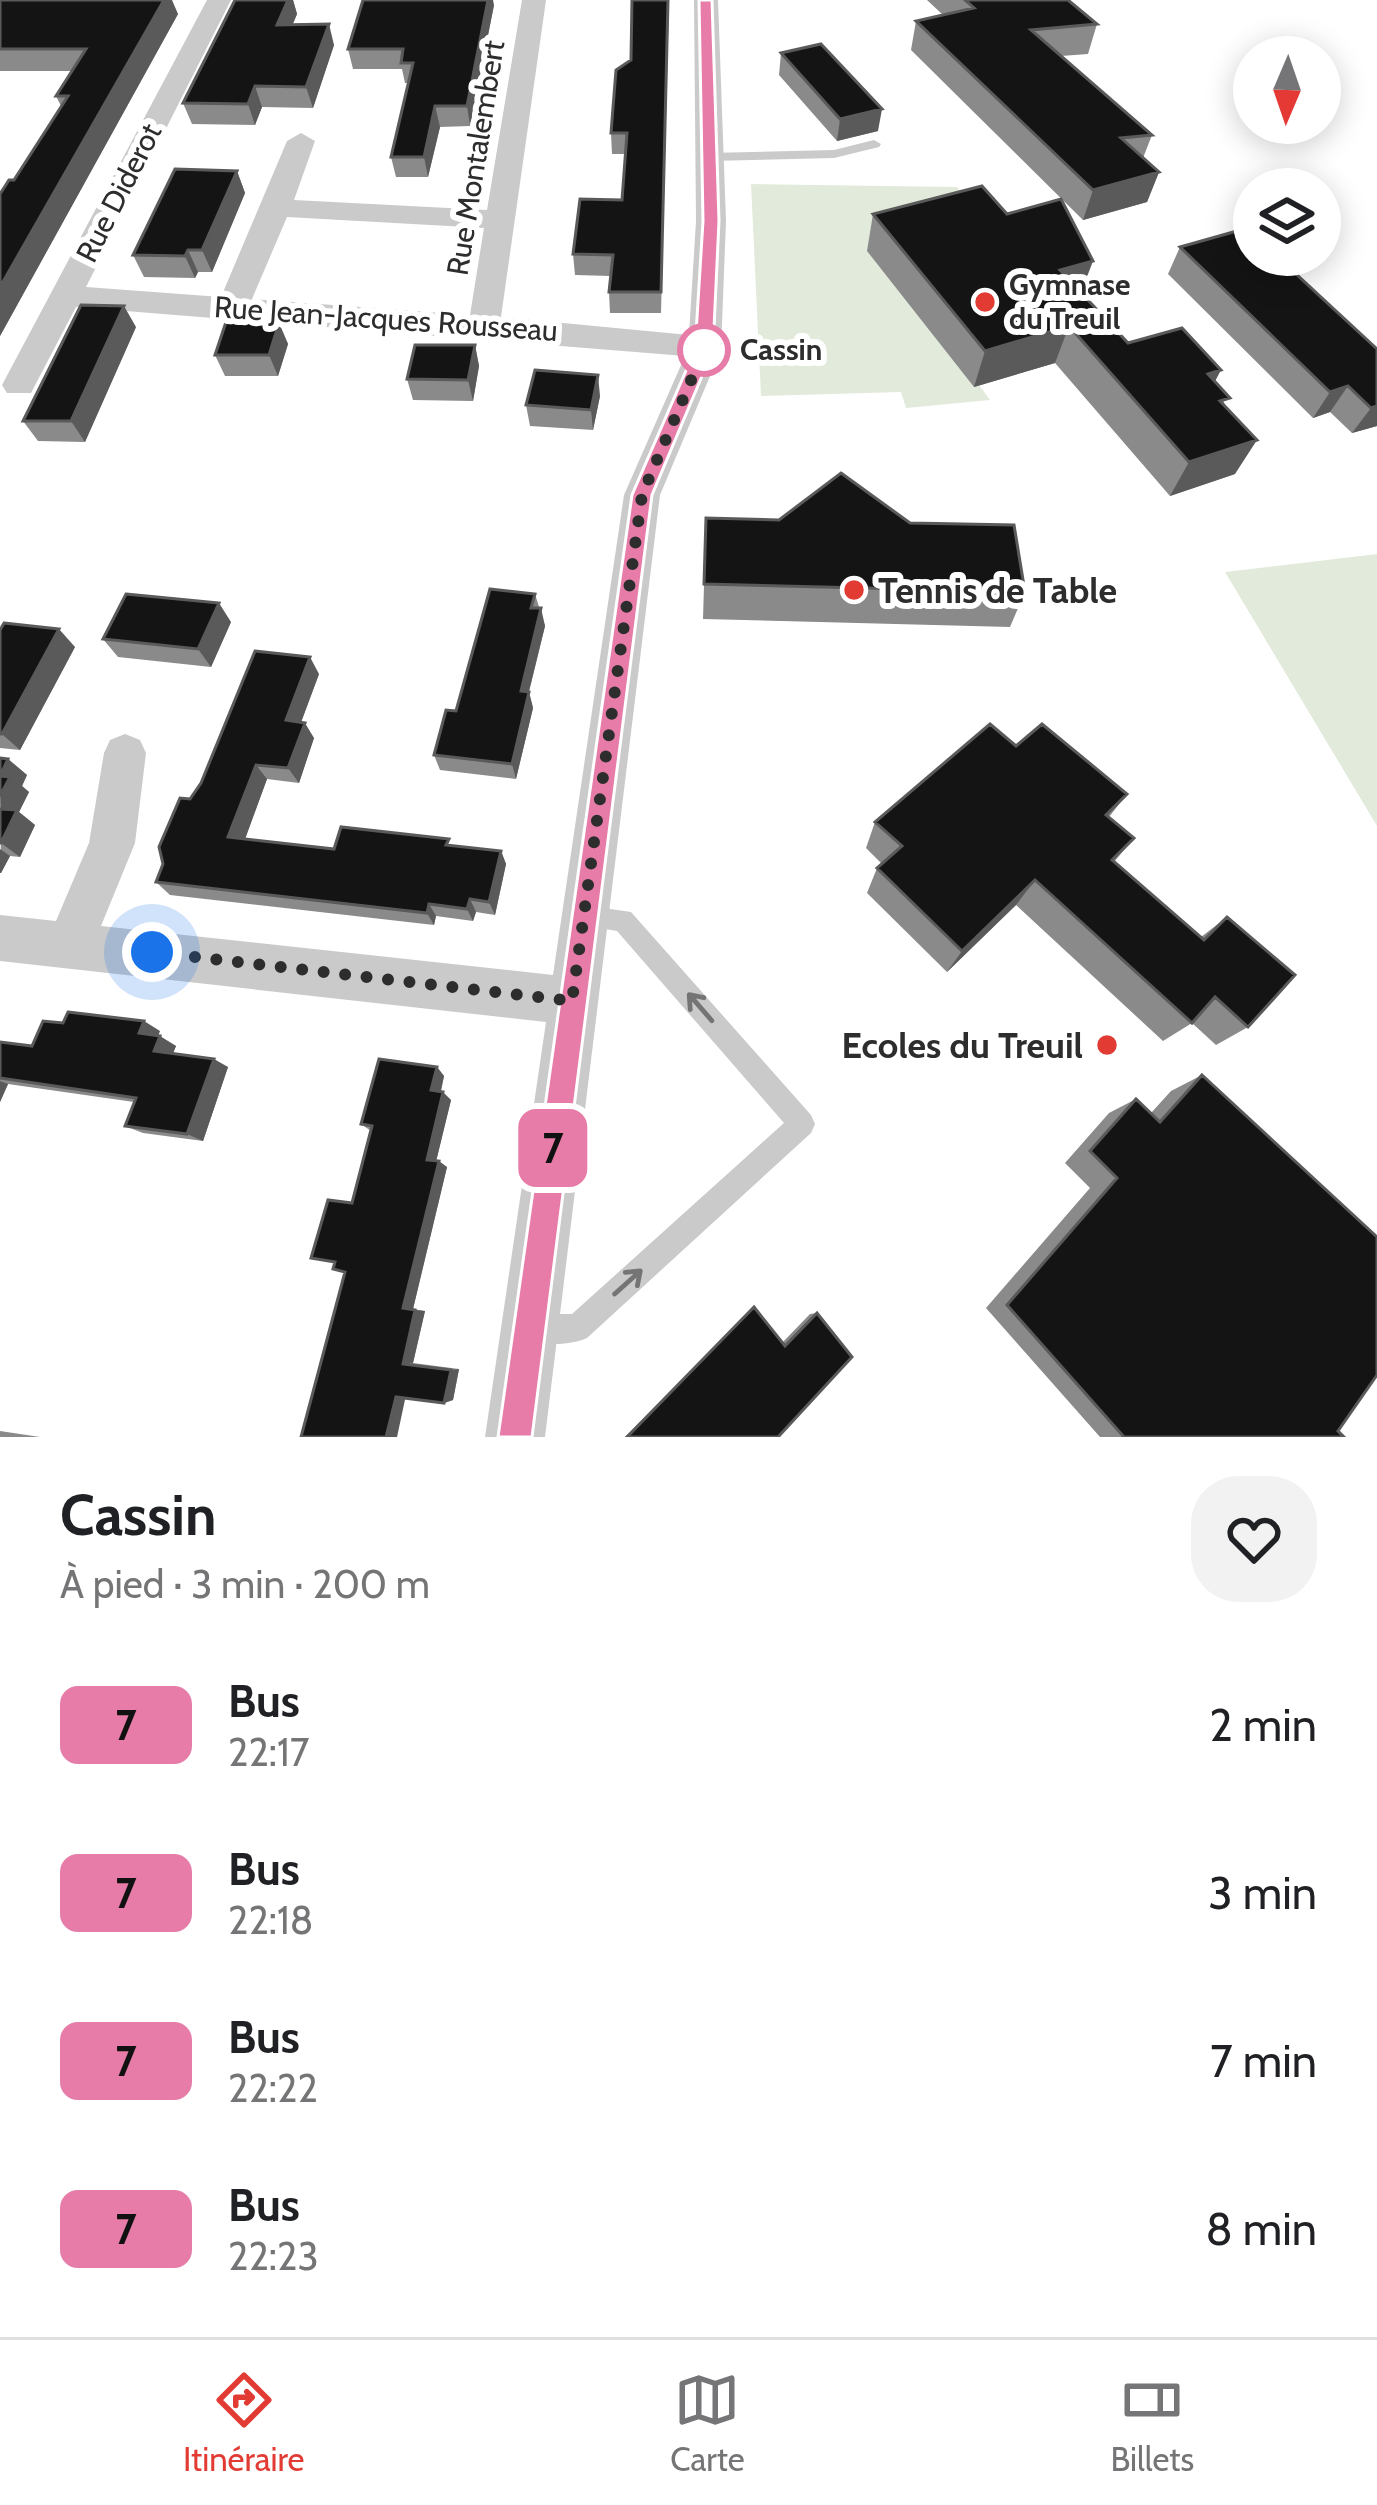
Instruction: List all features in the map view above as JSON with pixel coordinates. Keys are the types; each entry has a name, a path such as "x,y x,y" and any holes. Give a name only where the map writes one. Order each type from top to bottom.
{"street":[{"name":"Rue Diderot","path":"19,385 219,0"},
{"name":"Rue Montalembert","path":"484,326 534,0"},
{"path":"515,1437 642,495 704,350 709,157 706,0"},
{"path":"232,308 301,141"},
{"path":"276,208 500,220"},
{"name":"Rue Jean-Jacques Rousseau","path":"67,296 666,340 704,350"},
{"path":"71,942 112,843 125,753"},
{"path":"0,938 71,942 572,1001"}],"lane":[{"path":"709,157 820,155 874,144"},
{"path":"529,1328 578,1328 802,1124 623,920 583,916"}],"green space":[{"path":"751,184 957,187 1088,353 979,385 990,400 906,408 901,392 761,396"},
{"path":"1377,554 1377,826 1225,572"}],"building":[{"path":"0,0 164,0 0,287 0,194 68,96 56,96 86,49 0,49"},
{"path":"235,0 288,0 277,25 329,24 306,87 255,86 248,104 183,103"},
{"path":"363,0 488,0 467,106 435,106 424,157 391,157 413,63 401,63 403,49 348,49"},
{"path":"632,0 668,0 661,292 609,292 613,255 573,254 580,199 622,200 627,133 611,133 616,70 631,60"},
{"path":"965,0 1068,0 1097,24 1031,30 1152,135 1121,138 1159,172 1093,190 916,21 974,8"},
{"path":"821,44 882,109 840,119 781,53"},
{"path":"175,169 237,171 202,250 188,250 185,256 133,255"},
{"path":"982,186 1007,214 1061,199 1093,261 1060,270 1128,343 1182,328 1221,370 1208,374 1230,398 1220,401 1257,440 1189,462 1069,326 985,351 873,214"},
{"path":"1233,232 1233,276 1298,276 1377,349 1377,406 1371,408 1348,386 1330,392 1180,247"},
{"path":"81,305 124,306 71,421 23,421"},
{"path":"226,322 279,323 269,355 215,355"},
{"path":"415,345 475,345 468,380 407,379"},
{"path":"535,370 598,375 591,410 526,405"},
{"path":"841,473 910,523 1014,525 1025,592 704,584 706,518 779,520"},
{"path":"490,589 535,594 531,608 541,608 521,691 529,692 512,764 434,755 446,710 456,711"},
{"path":"126,594 219,603 198,649 103,639"},
{"path":"4,623 59,629 0,734 0,630"},
{"path":"255,651 310,657 286,720 305,723 288,768 256,765 228,837 334,849 341,827 449,839 446,845 501,851 489,902 470,899 467,909 429,904 427,913 156,882 163,864 159,847 180,798 190,799 201,783"},
{"path":"990,724 1016,746 1042,724 1127,794 1106,815 1134,838 1112,860 1204,940 1227,917 1295,975 1248,1027 1215,997 1192,1023 1035,880 962,951 877,868 902,846 875,822"},
{"path":"0,776 10,777 0,796"},
{"path":"0,809 17,810 1,843 0,843"},
{"path":"68,1012 144,1021 139,1033 160,1036 154,1051 214,1059 187,1134 125,1126 136,1098 0,1078 0,1042 32,1046 43,1021 63,1023"},
{"path":"379,1059 437,1067 431,1090 443,1092 427,1160 439,1161 403,1308 415,1310 403,1364 451,1370 444,1403 396,1397 386,1437 301,1437 345,1272 333,1269 335,1262 311,1258 328,1200 352,1203 372,1126 361,1124"},
{"path":"1202,1075 1377,1237 1377,1375 1338,1431 1344,1437 1124,1437 1007,1305 1117,1178 1090,1151 1136,1099 1160,1122"},
{"path":"754,1307 785,1346 817,1313 852,1357 778,1437 627,1437"}],"bus line":[{"name":"7","path":"515,1437 642,495 704,350 711,221 706,0"}],"place":[{"name":"Gymnase du Treuil","path":"985,302"},
{"name":"Cassin","path":"704,350"},
{"name":"Tennis de Table","path":"854,590"},
{"name":"Ecoles du Treuil","path":"1107,1045"}],"route":[{"path":"152,952 572,1001 642,495 704,350"}]}
